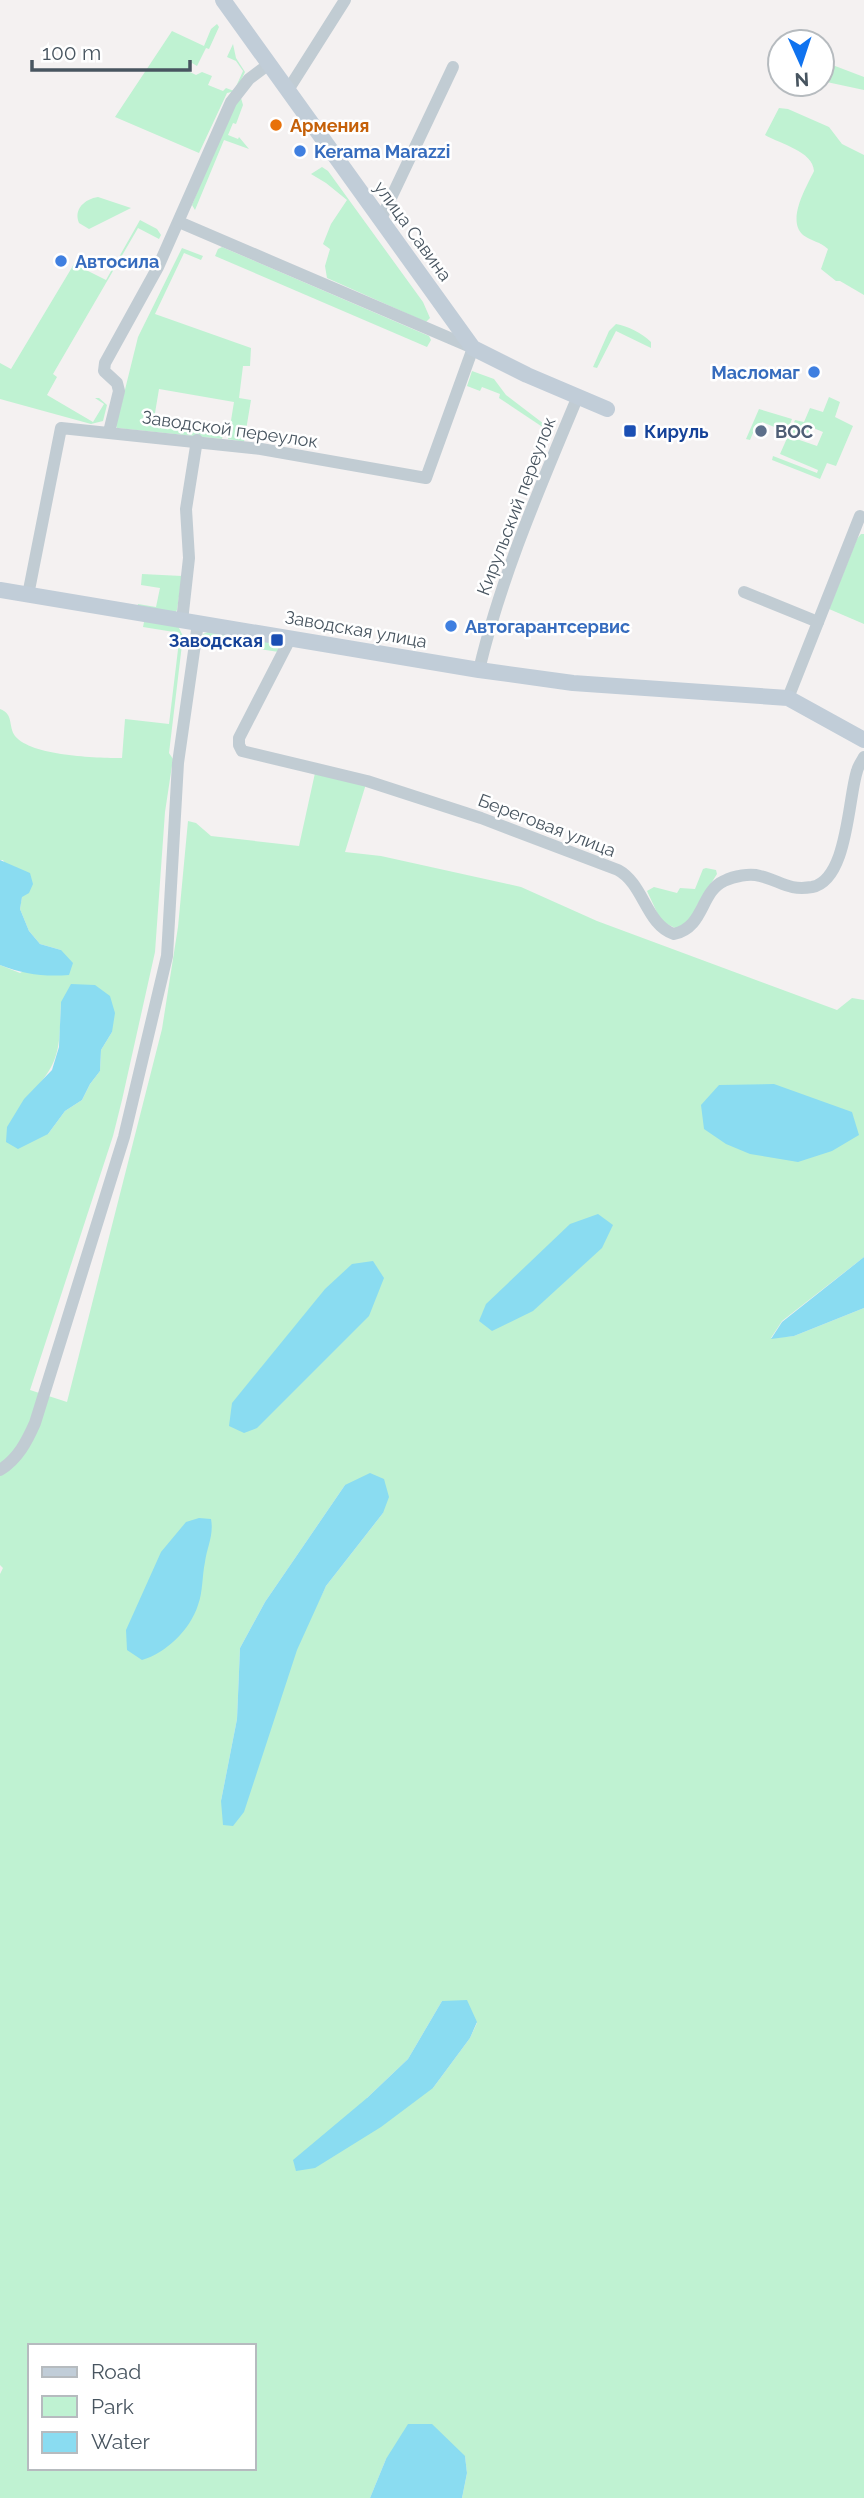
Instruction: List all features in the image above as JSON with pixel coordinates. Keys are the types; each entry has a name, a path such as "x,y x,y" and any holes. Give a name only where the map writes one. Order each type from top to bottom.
{"street":[{"name":"улица Савина","path":"223,0 473,348"},
{"path":"288,90 345,0"},
{"path":"109,432 119,391 117,383 104,371 105,363 158,267 231,102 249,79 269,64"},
{"path":"381,219 453,67"},
{"name":"улица Савина","path":"179,222 607,408"},
{"name":"Заводской переулок","path":"28,595 61,428 197,440 426,478 473,348"},
{"name":"Кирульский переулок","path":"479,670 506,577 578,396"},
{"path":"0,1470 7,1466 24,1446 35,1423 124,1137 167,956 178,763 190,622 186,509 197,440"},
{"path":"788,698 860,516"},
{"name":"Заводская улица","path":"0,590 479,670 573,683 788,698 864,740"},
{"path":"744,592 818,622"},
{"name":"Береговая улица","path":"291,637 239,738 242,751 367,780 487,820 618,870 630,878 661,928 674,934 694,924 717,885 728,879 759,875 783,886 804,888 819,884 841,853 856,771 864,757"}],"green space":[{"path":"217,24 219,27 209,49 206,48 197,66 192,63 188,71 196,75 202,72 212,76 208,85 223,91 226,88 234,91 243,71 236,61 227,57 233,44 236,58 245,72 236,91 227,93 199,153 115,117 172,31 204,46 211,29"},
{"path":"836,66 864,77 864,90 836,84"},
{"path":"241,98 243,105 236,124 233,123 228,135 238,139 239,137 249,149 224,140 195,210 192,205 232,107"},
{"path":"779,108 788,109 829,127 842,144 864,155 864,295 836,281 821,269 828,249 803,235 798,229 797,212 814,171 808,158 802,153 765,135"},
{"path":"322,167 328,171 423,302 430,318 426,322 327,278 325,266 330,249 323,244 331,224 347,200 311,174"},
{"path":"98,197 131,208 89,229 79,223 79,209 85,202"},
{"path":"140,220 157,229 161,235 159,239 138,228 53,374 57,377 47,395 93,422 104,404 95,398 99,398 107,405 103,421 91,424 0,399 0,363 11,369 74,264 106,280"},
{"path":"222,247 429,336 431,340 427,347 215,256"},
{"path":"182,248 203,256 201,260 184,253 155,314 251,348 250,366 243,366 239,398 251,400 244,442 228,439 234,402 159,389 153,425 190,432 196,427 223,433 222,439 116,426 138,337"},
{"path":"616,324 643,336 651,342 651,348 616,331 597,368 593,367 609,331"},
{"path":"472,371 494,379 506,395 544,424 544,428 499,398 500,394 482,387 480,391 467,386"},
{"path":"829,397 840,402 835,417 853,426 836,466 827,463 820,479 772,460 773,456 817,473 818,470 780,454 788,436 817,446 823,432 811,427 806,439 790,432 795,420 804,422 810,408 823,412"},
{"path":"759,409 792,419 787,432 762,422 760,427 756,426 750,440 746,439"},
{"path":"861,534 864,534 864,624 829,609"},
{"path":"142,574 182,576 175,613 137,608 138,604 156,607 160,588 141,585"},
{"path":"149,621 178,626 183,636 169,753 173,759 165,812 155,952 113,1136 30,1390 67,1402 162,1029 178,927 188,821 196,823 211,836 299,846 315,773 366,784 345,852 381,856 521,887 597,921 837,1010 852,998 864,1000 864,1257 782,1321 771,1338 794,1336 864,1308 864,2498 462,2498 467,2473 465,2456 386,2459 370,2498 0,2498 0,1574 3,1568 0,1565 0,965 20,973 61,950 40,944 29,931 20,909 22,896 3,860 0,860 0,709 9,717 15,736 35,748 65,754 122,758 125,719 169,724 180,633 143,627 144,622","holes":["61,1002 112,1032 101,1050 100,1071 82,1100 65,1111 48,1134 40,1083 56,1055 60,1035","345,1485 383,1513 326,1586 221,1801 237,1719 240,1648 265,1602","442,2001 477,2023 470,2038 433,2088 367,2098 408,2059"]},
{"path":"208,632 279,643 279,652 202,642 203,634"},
{"path":"703,869 716,870 717,874 697,905 694,917 677,929 661,921 647,891 654,887 677,893 680,888 695,889"}],"water":[{"path":"0,860 30,873 33,884 29,893 22,897 20,909 29,931 40,944 61,950 73,963 69,975 34,974 0,965"},
{"path":"71,984 95,985 110,996 115,1013 112,1032 101,1050 100,1071 82,1100 65,1111 48,1134 18,1149 6,1142 7,1127 24,1099 52,1070 59,1047 61,1002"},
{"path":"774,1084 852,1112 859,1135 832,1151 798,1162 750,1154 726,1144 704,1129 701,1105 719,1085"},
{"path":"598,1214 613,1225 602,1248 533,1311 492,1331 479,1321 486,1304 570,1224"},
{"path":"864,1257 864,1308 794,1336 771,1339 782,1322"},
{"path":"373,1261 384,1278 369,1316 257,1428 244,1433 229,1426 232,1403 325,1289 352,1264"},
{"path":"370,1473 384,1479 389,1497 383,1513 326,1586 297,1650 244,1812 233,1826 223,1825 221,1801 237,1719 240,1648 265,1602 345,1485"},
{"path":"199,1518 211,1519 212,1525 198,1605 189,1623 176,1639 160,1652 142,1660 127,1650 126,1630 161,1552 186,1522"},
{"path":"467,2000 477,2022 470,2038 433,2088 381,2127 315,2168 296,2171 293,2160 367,2098 408,2059 442,2001"},
{"path":"408,2424 432,2424 465,2456 467,2473 462,2498 370,2498 386,2459"}],"place":[{"name":"Армения","path":"276,125"},
{"name":"Kerama Marazzi","path":"300,151"},
{"name":"Автосила","path":"61,261"},
{"name":"Масломаг","path":"814,372"},
{"name":"Кируль","path":"630,431"},
{"name":"ВОС","path":"761,431"},
{"name":"Автогарантсервис","path":"451,626"},
{"name":"Заводская","path":"277,640"}]}
